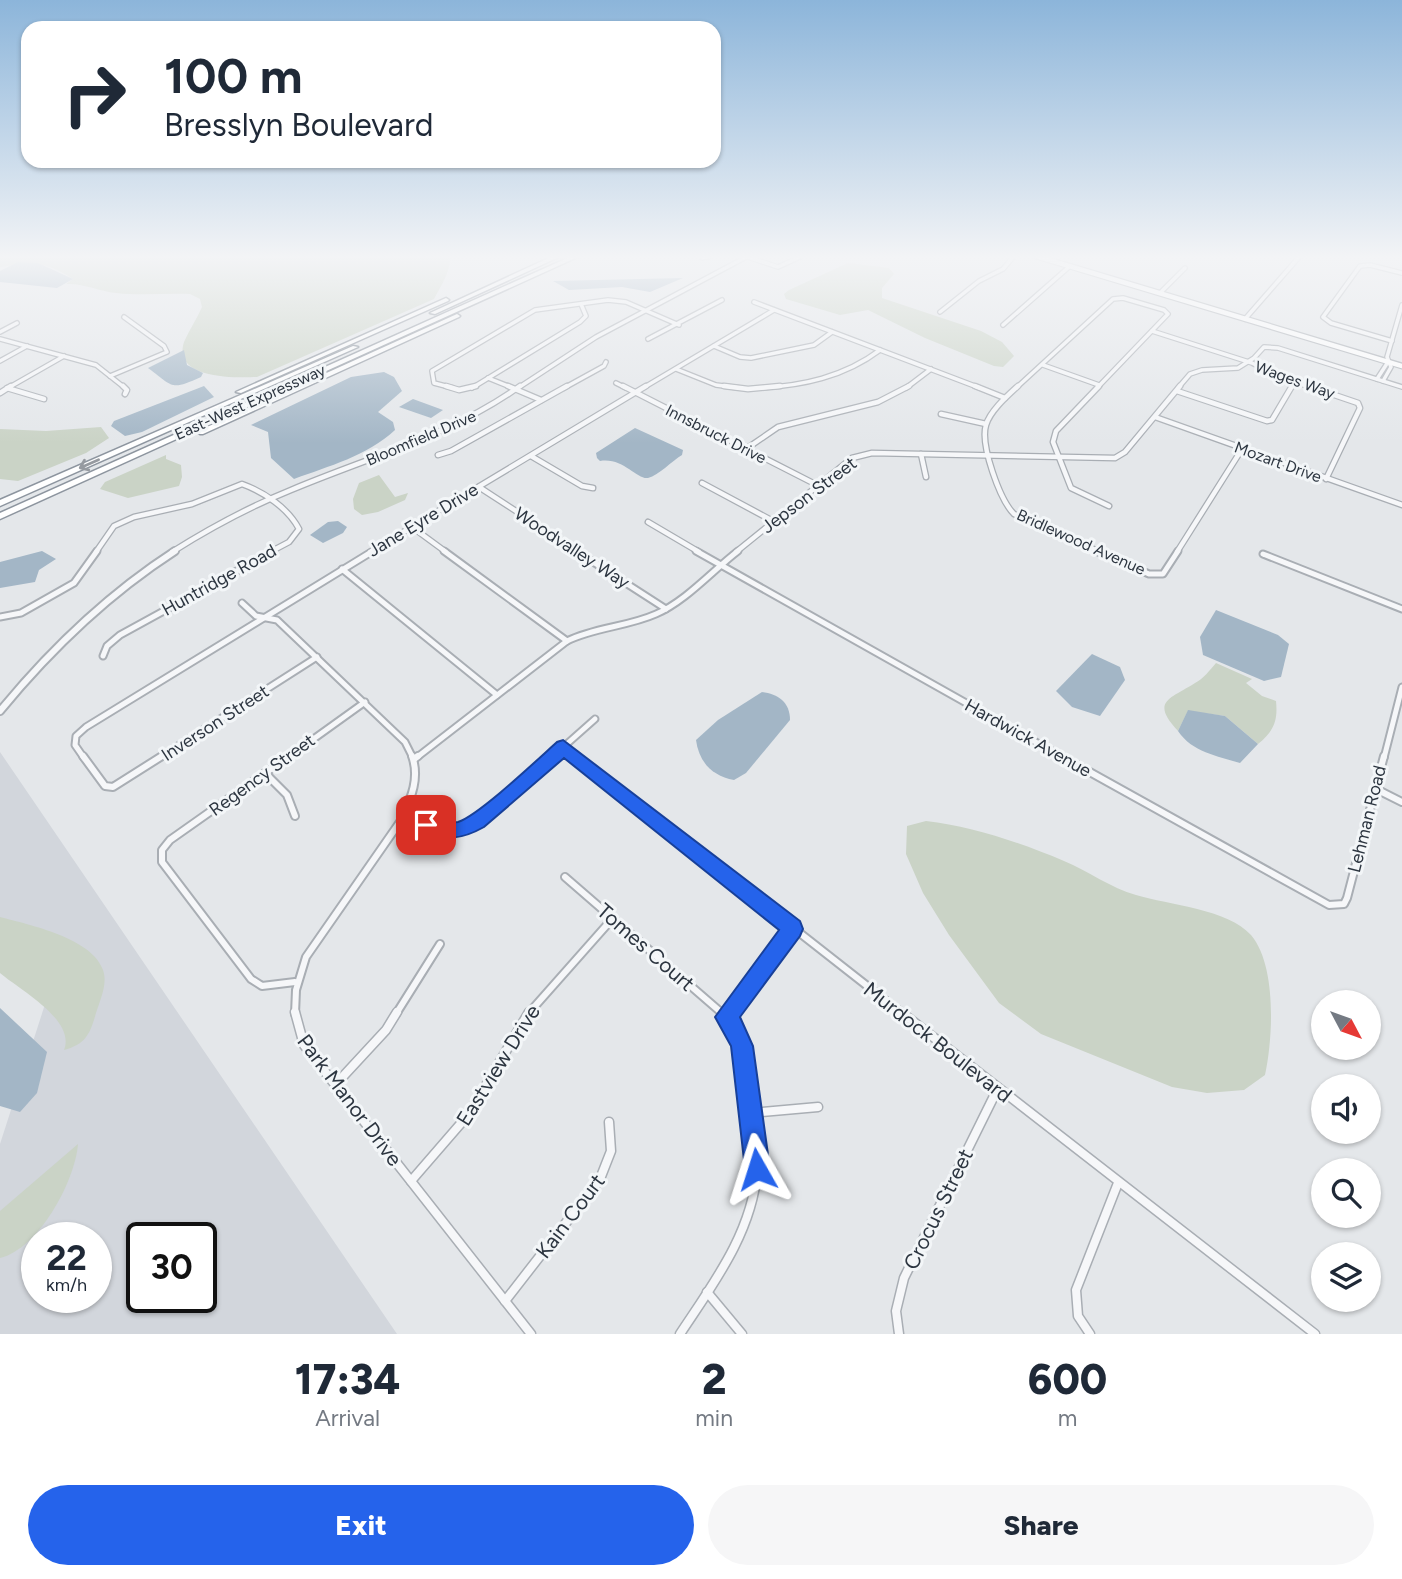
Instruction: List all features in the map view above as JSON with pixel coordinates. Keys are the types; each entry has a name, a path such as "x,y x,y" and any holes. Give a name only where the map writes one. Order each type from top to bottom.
{"highway":[{"name":"East-West Expressway","path":"0,503 151,436 308,359 404,318"},
{"path":"0,516 101,470 174,443 308,385 451,318"}],"main road":[{"path":"1245,319 1402,366"}],"street":[{"path":"110,376 167,352 164,346 126,318"},
{"path":"518,318 432,371 434,383 458,390 474,388 584,318"},
{"name":"Bloomfield Drive","path":"0,711 47,656 117,590 197,536 269,499 459,425 493,407 573,350 630,318"},
{"path":"663,318 678,325"},
{"path":"648,339 690,318"},
{"name":"Jane Eyre Drive","path":"113,787 105,786 75,745 76,736 86,727 342,569 760,318"},
{"path":"796,318 1005,398"},
{"path":"1003,325 1011,318"},
{"path":"941,414 986,424 1005,398 1093,318"},
{"path":"1109,506 1071,488 1057,458 1053,442 1056,430 1162,318"},
{"path":"1325,318 1331,323 1392,341"},
{"path":"1377,379 1388,362 1395,318"},
{"path":"0,332 17,323"},
{"name":"Wages Way","path":"1152,331 1252,363 1294,382 1358,403 1360,408 1326,480"},
{"path":"714,346 740,357 751,358 814,345 832,332"},
{"path":"0,339 96,365 127,390 125,394"},
{"path":"0,361 27,346"},
{"path":"1252,363 1264,347 1270,347 1402,387"},
{"path":"677,369 716,385 743,390 767,389 837,375 857,367 880,350"},
{"path":"0,393 64,356"},
{"path":"438,455 451,451 604,366 606,362"},
{"path":"1383,381 1391,367 1388,362"},
{"name":"Jepson Street","path":"414,759 567,640 591,629 641,621 666,609 852,458 872,453 1115,458 1125,452 1190,374 1203,369 1241,370 1252,363"},
{"path":"1043,365 1100,385"},
{"path":"746,449 779,427 878,402 910,386 931,369"},
{"path":"488,378 519,389 541,401"},
{"path":"1177,391 1267,421 1272,420 1294,382"},
{"name":"Innsbruck Drive","path":"616,383 817,485"},
{"path":"7,388 44,398"},
{"name":"Mozart Drive","path":"1155,417 1402,506"},
{"name":"Bridlewood Avenue","path":"986,424 985,438 989,457 1005,505 1014,514 1156,575 1163,574 1242,449"},
{"path":"922,454 926,477"},
{"path":"531,456 582,486 593,488"},
{"path":"702,483 773,522"},
{"path":"0,617 21,613 74,583 110,531 125,520 192,504 240,485 250,487 269,499"},
{"name":"Woodvalley Way","path":"479,487 666,609"},
{"name":"Huntridge Road","path":"103,656 107,646 120,635 289,542 299,528 297,521 269,499"},
{"name":"Hardwick Avenue","path":"648,522 1317,901 1338,907"},
{"path":"412,527 567,640"},
{"path":"1263,554 1402,609"},
{"path":"342,569 497,695"},
{"path":"242,603 256,616 277,621 317,657 395,730 414,759"},
{"name":"Inverson Street","path":"113,787 317,657"},
{"name":"Lehman Road","path":"1338,907 1344,904 1346,898 1402,687"},
{"name":"Regency Street","path":"295,982 262,986 251,979 162,862 162,850 170,841 365,702"},
{"path":"402,819 450,832 463,829 478,821 595,719"},
{"name":"Murdock Boulevard","path":"563,747 1118,1183 1315,1334"},
{"name":"Park Manor Drive","path":"414,759 416,776 413,795 402,819 306,957 295,982 293,1004 296,1028 304,1045 531,1334"},
{"path":"265,773 287,795 295,816"},
{"path":"1376,789 1402,802"},
{"name":"Tomes Court","path":"565,877 726,1017"},
{"name":"Eastview Drive","path":"411,1181 469,1114 523,1021 541,997 613,919"},
{"path":"680,1334 734,1247 750,1207 757,1169 742,1046 736,1029 726,1017 793,929"},
{"path":"336,1084 386,1030 440,944"},
{"name":"Crocus Street","path":"899,1334 896,1311 904,1278 998,1088"},
{"path":"751,1113 818,1107"},
{"name":"Kain Court","path":"505,1301 600,1179 612,1156 614,1139 609,1122"},
{"path":"1090,1334 1078,1316 1076,1290 1118,1183"},
{"path":"707,1293 742,1334"}],"shaded area":[{"path":"196,318 390,318 257,377 221,376 196,370 187,363 183,354 184,342"},
{"path":"885,318 943,318 981,331 1002,342 1014,356 1003,367 994,366"},
{"path":"101,427 109,438 86,453 18,481 0,479 0,429 46,431"},
{"path":"166,455 166,459 181,465 182,477 179,486 128,498 100,489 105,482"},
{"path":"379,475 395,497 408,493 405,500 378,512 362,515 354,509 353,499 359,483"},
{"path":"1216,663 1252,679 1246,683 1262,696 1276,701 1274,725 1258,744 1225,716 1188,711 1178,731 1165,713 1164,707 1171,697 1201,679"},
{"path":"0,752 397,1334 0,1334 0,1144 47,998 0,963"},
{"path":"926,821 979,831 1014,842 1064,861 1127,892 1197,909 1241,926 1259,948 1269,983 1271,1023 1265,1075 1244,1090 1207,1093 1172,1087 1041,1034 999,1003 949,935 923,893 906,854 907,826"},
{"path":"0,917 59,934 86,949 97,959 104,975 103,992 89,1032 77,1045 64,1050 66,1039 54,1017 0,973"},
{"path":"78,1144 70,1177 52,1212 45,1222 21,1222 21,1247 0,1258 0,1211"}],"water":[{"path":"184,350 187,365 203,373 201,377 173,385 148,368"},
{"path":"384,372 394,377 402,391 378,412 393,422 395,430 360,454 334,465 294,479 271,458 268,432 251,425 351,377"},
{"path":"204,386 214,397 142,432 125,436 111,426 114,421"},
{"path":"413,399 443,410 431,418 399,407"},
{"path":"635,428 683,450 682,455 648,478 639,476 616,462 600,461 597,458 596,453"},
{"path":"338,521 347,527 343,533 323,543 310,535 328,522"},
{"path":"42,551 56,559 39,570 35,582 0,588 0,562"},
{"path":"1216,610 1278,635 1289,644 1281,677 1264,681 1203,655 1200,637"},
{"path":"1092,654 1120,667 1125,680 1100,716 1072,707 1056,691"},
{"path":"762,692 782,700 788,708 790,720 746,773 734,780 719,775 708,767 700,755 696,740 718,720"},
{"path":"1188,710 1225,716 1258,744 1240,763 1198,749 1178,731"},
{"path":"0,1008 47,1052 37,1093 20,1112 0,1106"}],"route":[{"path":"426,825 450,832 478,821 563,747 793,929 726,1017 736,1029 742,1046 757,1169"}]}
